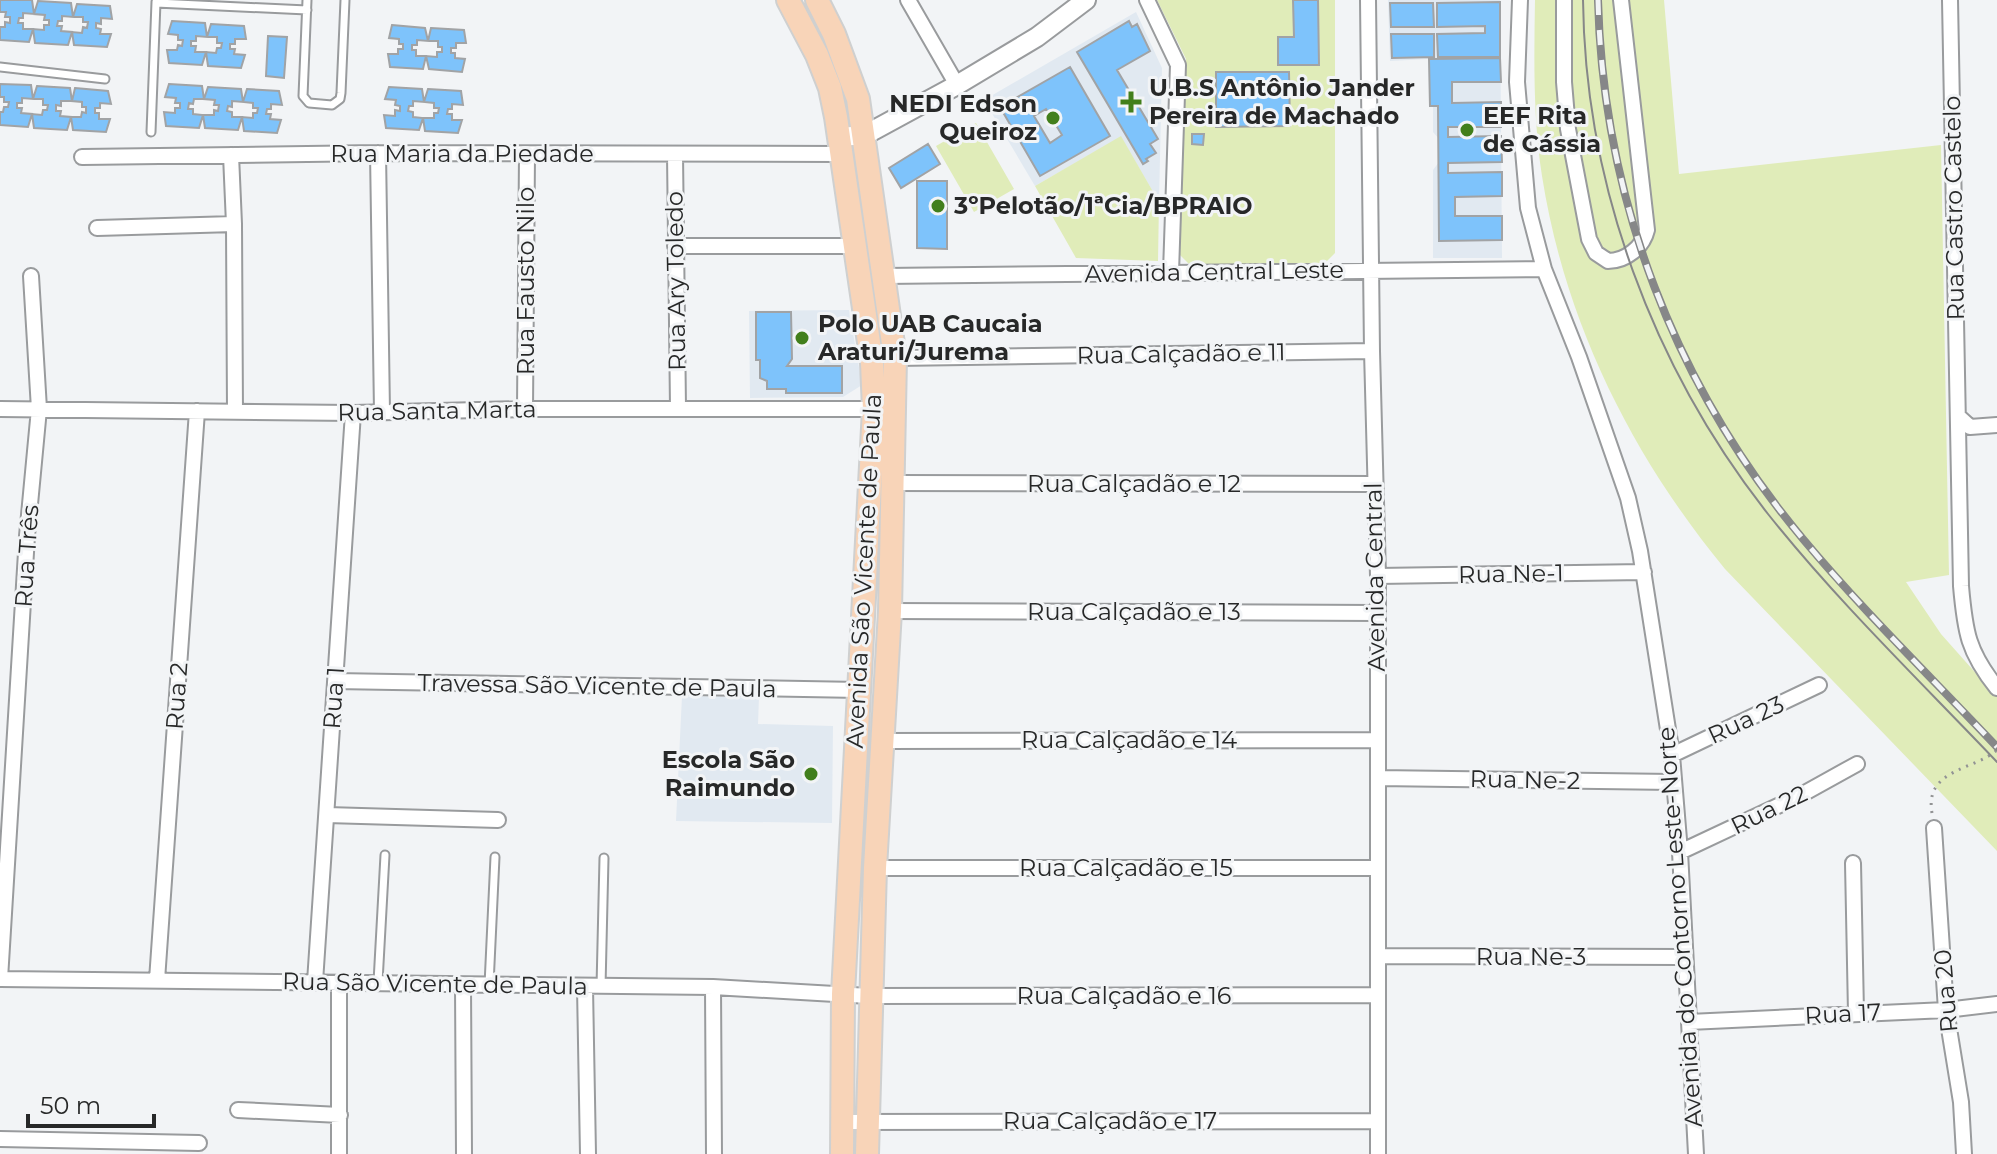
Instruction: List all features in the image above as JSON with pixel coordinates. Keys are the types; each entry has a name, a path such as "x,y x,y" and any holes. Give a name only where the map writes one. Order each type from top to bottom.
{"main road":[{"name":"Avenida São Vicente de Paula","path":"788,0 826,77 841,145 872,363 874,409 843,994 842,1154"},
{"name":"Avenida São Vicente de Paula","path":"817,0 850,70 865,135 895,358 890,611 869,996 867,1154"}],"street":[{"path":"908,0 957,85"},
{"path":"841,145 957,85 1037,37 1086,0"},
{"path":"1147,0 1178,65 1171,272"},
{"name":"Avenida Central","path":"1368,0 1378,576 1378,1154"},
{"name":"Avenida do Contorno Leste-Norte","path":"1520,0 1517,82 1528,208 1544,269 1628,498 1644,572 1672,755 1696,1154"},
{"path":"1564,0 1564,82 1568,129 1589,239 1596,253 1608,261 1620,259 1634,251 1647,230 1621,0"},
{"name":"Rua Castro Castelo","path":"1950,0 1961,586 1965,632 1978,663 1997,688"},
{"name":"Rua Maria da Piedade","path":"82,157 378,153 675,154 841,145"},
{"path":"378,153 382,411"},
{"name":"Rua Fausto Nilo","path":"525,409 527,154"},
{"name":"Rua Ary Toledo","path":"675,154 678,408"},
{"path":"231,155 235,412"},
{"path":"97,228 234,224"},
{"path":"675,246 854,246"},
{"name":"Avenida Central Leste","path":"884,276 1544,269"},
{"name":"Rua Três","path":"0,979 27,536 39,409 31,276"},
{"name":"Rua Calçadão e 11","path":"895,358 1372,351"},
{"name":"Rua Santa Marta","path":"0,409 353,413 525,409 874,409"},
{"name":"Rua 2","path":"157,980 197,411"},
{"name":"Rua 1","path":"315,982 353,413"},
{"path":"1959,417 1970,427 1997,425"},
{"name":"Rua Calçadão e 12","path":"892,483 1375,484"},
{"name":"Rua Ne-1","path":"1378,576 1644,572"},
{"name":"Rua Calçadão e 13","path":"890,611 1377,613"},
{"name":"Travessa São Vicente de Paula","path":"335,681 860,690"},
{"name":"Rua 23","path":"1672,755 1819,685"},
{"name":"Rua Calçadão e 14","path":"882,741 1376,740"},
{"name":"Rua 22","path":"1680,852 1801,795 1857,764"},
{"name":"Rua Ne-2","path":"1378,778 1673,782"},
{"path":"327,815 498,820"},
{"name":"Rua 20","path":"1934,828 1946,1010 1961,1102 1964,1154"},
{"path":"1853,863 1856,1013"},
{"name":"Rua Calçadão e 15","path":"875,868 1377,868"},
{"name":"Rua Ne-3","path":"1379,956 1683,957"},
{"name":"Rua São Vicente de Paula","path":"0,979 713,987 869,996"},
{"path":"339,982 339,1154"},
{"path":"463,985 464,1154"},
{"path":"585,987 588,1154"},
{"path":"713,987 714,1154"},
{"name":"Rua Calçadão e 16","path":"869,996 1378,995"},
{"name":"Rua 17","path":"1689,1022 1946,1010 1997,1004"},
{"path":"238,1110 340,1115"},
{"name":"Rua Calçadão e 17","path":"844,1122 1376,1121"},
{"path":"0,1139 199,1143"}],"lane":[{"path":"307,0 303,96 309,103 332,105 340,99 341,93 345,0"},
{"path":"151,132 156,2 307,10"},
{"path":"0,67 105,79"},
{"path":"378,982 385,855"},
{"path":"489,985 495,857"},
{"path":"601,987 604,858"}],"path":[{"path":"1934,828 1930,804 1938,785 1958,768 1985,759 1997,750"}],"shaded area":[{"name":"EEF Rita de Cássia","path":"1388,0 1500,0 1502,258 1433,258 1433,170 1439,162 1439,139 1433,132 1429,59 1390,61"},
{"path":"1136,12 1162,68 1159,202 1121,137 1035,186 984,100"},
{"name":"Polo UAB Caucaia Araturi/Jurema","path":"849,310 862,385 843,397 750,398 749,311"},
{"path":"682,696 759,697 758,724 833,726 832,823 676,821"}],"green space":[{"path":"1157,0 1335,0 1335,253 1325,263 1190,265 1179,254 1186,59"},
{"path":"1535,0 1664,0 1679,174 1941,145 1949,575 1906,582 1941,634 1997,697 1997,851 1725,569 1660,481 1632,434 1585,335 1553,230 1537,132"},
{"path":"976,123 1014,189 974,212 936,146"},
{"path":"1121,136 1159,202 1158,261 1076,258 1035,186"}],"building":[{"path":"0,0 32,0 34,14 23,13 18,23 23,23 23,29 33,29 29,42 0,40 0,27 5,27 5,22 10,23 10,17 5,17 6,12 0,12"},
{"path":"1293,0 1318,0 1319,65 1278,65 1278,37 1294,37"},
{"path":"38,1 71,3 73,17 62,16 57,26 62,26 61,31 72,32 68,45 35,43 33,29 44,30 44,25 49,25 49,20 44,20 45,15 34,14"},
{"path":"1500,2 1500,57 1438,57 1437,34 1485,33 1485,26 1437,27 1437,3"},
{"path":"1390,3 1433,3 1434,27 1391,27"},
{"path":"77,4 110,6 112,19 101,18 101,24 96,23 96,28 101,29 100,34 111,34 107,47 74,45 72,32 82,33 88,22 83,22 83,17 73,17"},
{"path":"172,21 205,23 207,37 196,36 196,41 191,41 191,46 196,46 195,52 206,52 202,65 169,63 167,50 177,50 183,40 178,40 178,35 168,34"},
{"path":"1129,21 1132,27 1137,24 1150,51 1117,70 1158,139 1150,144 1156,153 1143,164 1077,52"},
{"path":"211,24 244,26 246,39 235,39 235,44 230,44 230,49 235,49 234,54 245,55 241,68 208,66 206,52 216,53 222,43 217,43 217,37 207,37"},
{"path":"392,25 425,28 428,41 417,40 417,45 412,45 416,56 426,56 423,69 390,67 388,54 398,54 398,49 403,49 399,39 389,38"},
{"path":"431,28 464,30 466,43 456,43 456,48 451,48 455,58 465,59 462,72 429,69 426,56 437,57 437,52 442,52 438,41 428,41"},
{"path":"1391,34 1434,34 1434,57 1392,58"},
{"path":"268,36 287,37 284,78 266,76"},
{"path":"1500,58 1501,82 1452,82 1452,103 1501,102 1501,127 1448,127 1448,137 1501,136 1502,162 1448,163 1448,173 1502,172 1502,196 1455,197 1455,216 1502,216 1502,240 1439,241 1438,106 1430,106 1429,59"},
{"name":"NEDI Edson Queiroz","path":"1070,67 1110,136 1040,176 1000,107","holes":["1046,109 1062,135 1050,143 1034,116"]},
{"path":"1216,72 1289,72 1290,126 1216,127"},
{"path":"0,84 31,85 33,99 22,98 22,103 17,103 17,108 22,108 21,113 32,114 28,127 0,125 0,112 8,107 9,102 4,102 4,97 0,97"},
{"path":"169,84 202,86 204,99 194,99 188,109 193,109 193,114 203,115 199,128 166,126 164,112 175,113 175,108 180,108 180,103 175,103 176,98 165,97"},
{"path":"37,86 70,88 72,101 61,101 61,106 56,105 56,111 61,111 60,116 71,117 67,130 34,128 32,114 42,115 48,105 43,105 43,99 33,99"},
{"path":"208,87 241,89 243,102 232,101 232,107 228,106 227,111 232,112 232,117 242,117 238,130 205,128 203,115 214,115 219,105 214,105 215,100 204,99"},
{"path":"389,87 422,89 424,102 413,101 408,111 413,112 413,117 423,118 419,130 386,128 384,115 395,116 395,110 400,111 400,106 395,105 396,100 385,99"},
{"path":"75,88 108,91 111,104 100,103 100,108 95,108 99,119 110,119 106,132 73,130 71,117 81,117 82,112 86,113 82,102 72,101"},
{"path":"247,89 279,91 282,105 271,104 266,114 271,114 270,119 281,120 277,133 244,131 242,117 253,118 258,108 253,108 253,103 243,102"},
{"path":"428,89 461,91 463,105 452,104 447,114 452,114 452,120 462,120 458,133 425,131 423,118 434,118 439,108 434,108 434,103 424,102"},
{"path":"1192,134 1204,134 1203,145 1192,144"},
{"path":"928,144 940,164 901,188 889,168"},
{"path":"917,181 947,181 947,249 917,248"},
{"path":"756,312 791,312 792,359 787,366 842,366 842,393 786,393 786,389 767,389 767,381 760,378 760,360 756,360"}],"tram line":[{"path":"1583,0 1587,69 1597,138 1612,205 1633,272 1659,336 1691,398 1727,458 1795,547 1997,762"}],"railway":[{"path":"1598,0 1603,74 1614,147 1631,218 1654,287 1683,354 1718,418 1758,480 1803,539 1874,619 1997,747"}],"place":[{"name":"U.B.S Antônio Jander Pereira de Machado","path":"1131,102"},
{"name":"NEDI Edson Queiroz","path":"1053,118"},
{"name":"EEF Rita de Cássia","path":"1467,130"},
{"name":"3ºPelotão/1ªCia/BPRAIO","path":"938,206"},
{"name":"Polo UAB Caucaia Araturi/Jurema","path":"802,338"},
{"name":"Escola São Raimundo","path":"811,774"}]}
